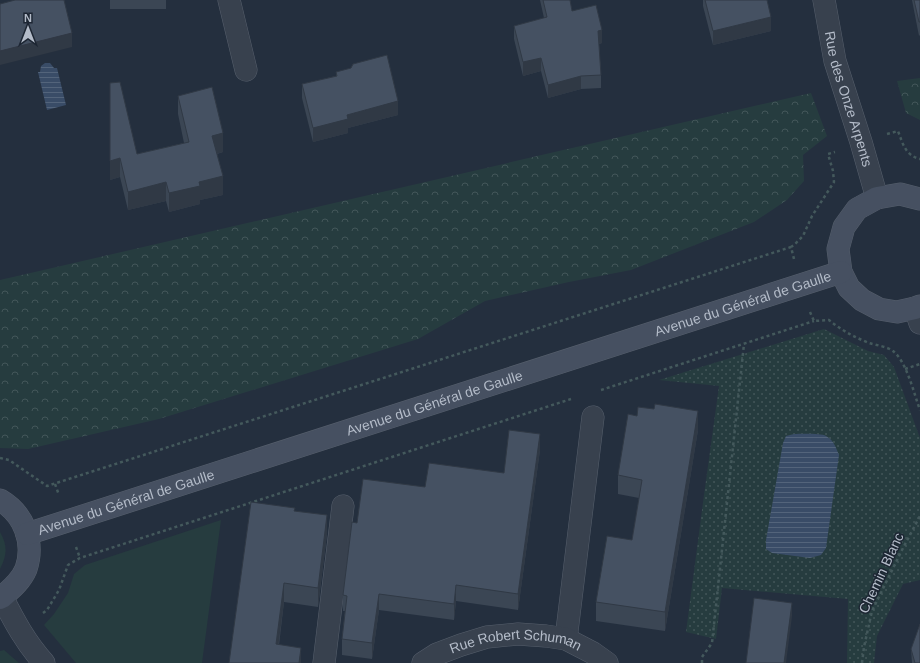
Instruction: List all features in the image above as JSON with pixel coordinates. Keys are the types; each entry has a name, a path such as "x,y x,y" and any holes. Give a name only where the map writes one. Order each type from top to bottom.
{"street":[{"path":"229,0 246,70"},
{"name":"Rue des Onze Arpents","path":"824,0 835,61 877,198"},
{"path":"918,312 897,312 879,309 862,300 849,288 841,272 838,249 844,227 857,209 877,198 900,194 920,199"},
{"name":"Avenue du Général de Gaulle","path":"27,534 841,272"},
{"path":"566,639 593,417"},
{"path":"0,500 8,505 20,518 27,534 29,552 26,570 16,585 1,598 22,634 44,663"},
{"path":"324,663 343,506"},
{"name":"Rue Robert Schuman","path":"423,663 437,654 487,637 518,634 566,639 593,653 607,663"}],"path":[{"path":"883,136 898,131 908,153 920,159"},
{"path":"0,458 8,460 47,486 791,247 803,236 812,216 834,182 834,171 828,154 842,149"},
{"name":"Avenue du Général de Gaulle","path":"791,247 794,259"},
{"name":"Avenue du Général de Gaulle","path":"809,309 814,321"},
{"path":"601,390 814,321 829,320 840,329 857,338 892,350 900,359 909,377 920,410"},
{"path":"702,663 702,657 712,643 744,344"},
{"path":"905,369 920,364"},
{"path":"38,618 47,610 58,590 68,565 80,558 578,397"},
{"name":"Chemin Blanc","path":"862,663 872,611 920,516"}],"green space":[{"path":"920,78 920,120 906,113 897,81"},
{"path":"811,93 827,136 803,155 804,181 787,200 754,222 631,270 485,301 418,339 159,419 28,449 0,448 0,280"},
{"path":"824,329 868,351 884,355 894,367 920,438 920,580 903,584 877,636 874,663 847,663 848,599 722,588 716,639 686,632 719,386 659,380"},
{"path":"221,520 202,663 76,663 44,625 54,614 68,593 74,574 85,565"},
{"path":"0,532 6,550 0,569"},
{"path":"4,650 19,663 0,663 0,651"}],"water":[{"path":"45,63 50,63 54,68 57,68 66,105 47,110 38,72 40,72 41,66"},
{"path":"794,434 815,434 826,436 833,442 839,455 826,548 821,555 810,558 772,553 766,549 766,540 783,443 786,436"}],"building":[{"path":"15,0 64,0 72,33 0,51 0,4"},
{"path":"543,0 570,0 572,11 596,5 602,30 598,31 601,75 581,76 548,85 541,58 523,62 514,26 547,17"},
{"path":"705,0 767,0 771,17 713,31"},
{"path":"914,0 920,0 920,22 919,22"},
{"path":"387,55 398,101 347,115 348,119 313,128 302,84 337,76 336,72 351,68 353,64"},
{"path":"120,82 137,154 189,142 178,96 212,87 223,133 212,136 223,176 199,182 200,186 169,193 166,182 128,192 120,158 110,161 110,83"},
{"path":"655,404 698,411 665,612 596,602 607,536 632,540 642,480 618,475 628,414 637,416 638,407 654,409"},
{"path":"509,430 540,434 518,594 456,585 454,604 379,594 372,643 342,639 347,596 343,595 352,522 357,523 363,479 425,487 429,463 504,473"},
{"path":"251,502 295,508 294,511 327,515 318,588 284,583 276,644 301,648 299,663 229,663"},
{"path":"754,598 792,603 784,663 746,663"},
{"path":"920,624 920,663 915,663 911,649"}]}
